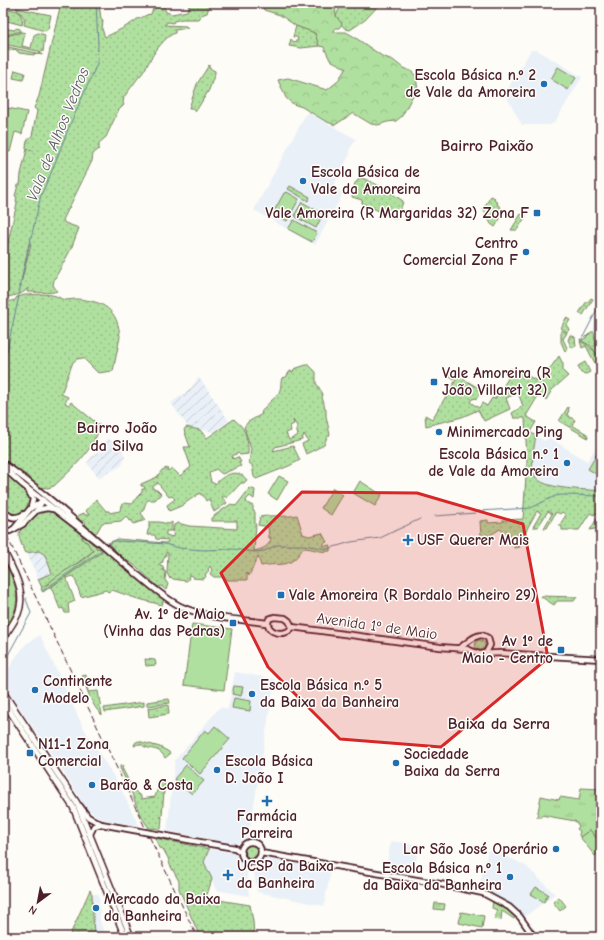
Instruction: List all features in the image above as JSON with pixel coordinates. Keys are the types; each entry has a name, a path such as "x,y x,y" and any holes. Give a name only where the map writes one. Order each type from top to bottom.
{"main road":[{"name":"Avenida 1º de Maio","path":"3,462 45,499 54,509 113,554"},
{"name":"Avenida 1º de Maio","path":"3,467 23,485 75,519 113,554 175,604 205,614 267,623"},
{"path":"23,485 32,496 32,504 12,530 20,526 37,510 45,499"},
{"path":"7,514 15,518 45,499"},
{"path":"37,510 47,508 54,509"},
{"path":"3,550 18,582 21,597 18,614 3,638"},
{"name":"Avenida 1º de Maio","path":"272,617 282,618 289,621 292,627 290,631 285,633 271,631 267,627 267,623 272,617"},
{"name":"Avenida 1º de Maio","path":"292,627 467,649 479,654 500,653 601,659"},
{"path":"458,648 472,640 475,636 482,635 488,638 490,645 500,653"},
{"path":"472,640 470,647 475,653"},
{"path":"484,654 490,645"},
{"path":"3,692 77,803 88,817 101,824 235,848 243,847 247,843 252,842 260,847 261,853 258,858 251,861 245,859 242,853 235,848"},
{"path":"3,701 73,807 125,937"},
{"path":"77,803 131,937"},
{"path":"90,834 94,826 101,824"},
{"path":"242,853 243,847"},
{"path":"261,853 440,884 483,893 509,907 520,917 534,937"}],"highlighted area":[{"path":"302,492 417,493 523,524 548,658 441,747 340,739 268,667 221,573"}],"shaded area":[{"name":"Escola Básica n.º 2 de Vale da Amoreira","path":"531,50 537,50 582,77 555,122 550,125 522,125 506,96 507,90"},
{"name":"Escola Básica de Vale da Amoreira","path":"307,112 356,139 349,150 350,154 333,187 343,193 315,245 254,210"},
{"path":"601,308 601,356 596,345 593,331 596,317"},
{"path":"198,378 201,380 229,421 213,432 188,427 171,403 190,389"},
{"name":"Escola Básica n.º 1 de Vale da Amoreira","path":"536,436 545,441 548,437 587,461 597,446 601,444 601,491 550,486 538,480 534,474 533,451"},
{"path":"107,438 121,447 125,457 121,466 99,478 87,463 95,453 99,452"},
{"path":"36,550 41,551 45,555 52,573 38,579 27,553"},
{"path":"40,635 83,727 119,785 139,826 101,819 87,809 57,762 3,684 3,680 13,661 26,644"},
{"name":"Escola Básica D. João I","path":"235,672 275,679 249,835 237,844 167,831 175,760 220,707 228,709"},
{"path":"391,841 419,845 414,872 386,867"},
{"name":"UCSP da Baixa da Banheira","path":"209,849 235,853 239,859 246,864 249,896 216,890 204,862"},
{"name":"Escola Básica n.º 1 da Baixa da Banheira","path":"488,850 502,854 526,866 555,894 523,918 504,900 479,887"},
{"path":"263,858 331,870 324,906 257,892 253,865"},
{"name":"Mercado da Baixa da Banheira","path":"92,894 99,894 100,921 106,937 94,937"}],"green space":[{"path":"61,3 99,3 101,19 103,21 102,29 105,37 137,19 151,14 153,9 149,3 162,3 166,12 172,14 187,11 190,3 210,3 207,13 201,15 198,19 182,19 174,21 173,23 168,22 164,25 186,26 188,28 175,30 175,33 163,41 156,50 143,72 124,97 124,105 118,111 106,137 99,143 99,149 93,154 92,161 63,220 65,223 79,228 71,249 54,280 53,285 57,291 47,293 27,292 28,288 23,293 3,299 3,268 6,260 4,259 17,203 17,197 15,196 18,185 20,185 27,143 29,138 32,136 37,111 34,108 39,96","holes":["29,243 31,244 20,287"]},
{"path":"262,3 335,3 336,16 342,24 339,28 335,28 334,32 346,32 382,56 393,60 403,68 411,71 416,76 418,91 412,97 402,116 396,121 378,125 371,124 353,113 335,125 325,121 302,107 293,104 286,98 278,80 288,78 327,90 337,82 346,68 330,60 324,47 319,46 315,33 296,26 280,15 264,10"},
{"path":"342,3 381,3 365,20 350,30 343,27 336,16"},
{"path":"3,8 18,11 23,20 22,25 3,21"},
{"path":"16,8 51,15 48,29 45,31 24,25 25,19"},
{"path":"296,26 315,33 319,46 301,48 289,46 291,39 294,42 298,40 297,37 293,37"},
{"path":"3,28 14,30 17,28 21,31 3,36"},
{"path":"22,32 25,33 22,46 31,48 34,35 38,33 45,35 43,52 3,44 3,37"},
{"path":"3,46 42,54 42,55 35,53 34,55 19,53 15,49 10,51 3,48"},
{"path":"209,65 209,68 215,71 215,73 209,90 196,111 189,108 197,84"},
{"path":"558,67 576,78 568,90 551,79"},
{"path":"15,70 25,73 23,80 13,78"},
{"path":"3,107 27,112 22,134 15,132 10,152 3,151"},
{"path":"360,178 375,184 403,201 396,219 362,203 362,200 352,197 355,183"},
{"path":"290,186 310,197 308,201 288,189"},
{"path":"287,192 299,199 287,221 273,213 284,193"},
{"path":"491,196 495,198 494,200 498,203 497,205 501,207 500,209 504,212 495,227 491,224 483,209"},
{"path":"302,202 323,214 316,228 296,217 295,214"},
{"path":"521,214 526,216 517,230 511,230"},
{"path":"294,220 317,233 312,242 288,229"},
{"path":"40,294 56,296 64,300 77,299 94,302 108,308 119,327 120,337 113,371 98,373 83,358 77,359 73,362 61,394 68,397 65,403 69,405 71,402 100,426 93,443 82,459 54,486 48,488 40,487 3,460 3,303 15,300 17,297"},
{"path":"591,298 593,299 583,315 579,313 587,301 588,302"},
{"path":"566,318 570,320 567,325 569,330 567,332 561,328"},
{"path":"561,330 567,333 563,339 568,350 565,351 561,342"},
{"path":"591,332 594,332 596,345 601,356 601,360 591,346 580,340 583,340"},
{"path":"570,335 575,337 576,346 572,348 568,340"},
{"path":"580,341 588,345 594,351 601,363 601,367 598,369 586,346 582,348"},
{"path":"559,356 563,364 563,371 568,376 552,390 546,400 538,396 526,416 536,422 530,432 536,436 533,456 535,476 539,481 546,484 565,488 601,491 601,524 599,528 590,530 599,515 590,513 579,530 562,530 562,526 559,526 566,515 562,512 560,514 556,512 547,528 544,528 552,514 548,511 538,527 533,527 541,513 537,511 526,532 522,534 520,547 514,548 514,546 519,546 520,539 511,538 500,529 484,539 481,536 480,521 488,520 488,523 503,522 503,520 523,519 527,462 525,418 514,418 512,413 523,406 518,393 506,398 510,409 484,421 478,410 462,417 426,426 425,415 432,419 456,380 448,375 450,371 482,390 477,398 472,399 470,402 479,408 482,403 487,406 492,398 495,399 509,377 506,376 511,368 511,372 513,373 516,369 537,381 538,378 543,378"},
{"path":"585,362 590,372 586,374 581,373 578,366"},
{"path":"309,365 316,372 316,383 323,394 322,398 326,410 330,435 327,437 324,445 306,454 302,444 308,441 304,434 302,440 275,447 273,451 293,446 300,460 256,479 254,477 252,465 249,463 251,449 244,427 248,422 262,414 261,413 264,408 278,394 282,378 286,377 290,371 293,372 294,369","holes":["293,420 297,426 297,436 289,440 286,433 291,431 290,426 294,424"]},
{"path":"568,407 569,410 567,415 575,420 572,425 587,434 588,438 559,421"},
{"path":"234,419 245,432 248,444 248,454 240,455 238,453 232,456 233,459 238,457 241,462 239,463 241,466 222,474 216,469 209,473 211,482 215,484 226,475 235,473 243,476 247,480 244,483 241,483 227,498 224,496 222,497 227,503 214,512 209,499 206,501 200,493 181,506 169,511 167,505 175,499 172,496 169,497 157,482 157,484 153,486 153,489 157,490 161,494 155,500 148,500 146,503 141,513 146,520 133,524 132,520 130,521 126,516 121,521 102,523 95,533 86,526 85,521 80,521 77,516 84,513 85,515 89,515 86,511 96,499 106,511 109,511 110,513 120,511 121,505 125,503 132,504 142,492 142,489 145,489 144,486 141,486 141,484 157,477 162,470 167,468 168,471 172,468 180,476 191,467 184,447 190,447 184,430 186,427 200,430 207,438"},
{"path":"597,454 601,456 601,470 598,475 588,469"},
{"path":"3,469 18,481 30,498 30,503 27,508 16,516 14,516 6,507 4,501"},
{"path":"279,476 288,481 277,500 268,494"},
{"path":"360,481 382,495 375,506 353,493"},
{"path":"250,488 255,490 254,499 250,496 246,500 247,503 253,506 253,511 255,512 256,525 254,551 267,545 271,537 269,538 268,527 258,525 260,517 297,515 303,534 309,536 322,533 327,542 324,543 324,546 330,545 330,551 303,548 294,560 290,562 285,564 261,566 258,556 249,576 247,573 247,580 225,580 223,577 214,577 210,574 212,570 210,566 204,579 193,578 193,576 189,575 188,580 186,581 173,579 171,577 170,579 167,573 168,553 166,552 160,566 163,567 164,571 166,572 165,580 168,584 166,590 161,586 158,587 137,567 122,557 108,543 118,539 168,542 168,540 156,539 155,535 147,535 149,522 169,524 172,522 172,531 166,531 166,535 173,537 174,525 178,523 189,526 237,529 237,521 211,521 211,518 231,504 236,506"},
{"path":"333,488 343,495 331,515 321,508"},
{"path":"46,510 51,511 111,556 164,599 162,605 112,590 108,592 106,590 81,597 74,576 66,578 75,601 68,604 69,613 65,613 63,608 60,609 51,587 101,552 100,549 96,548 95,545 82,536 84,541 87,541 93,551 42,588 38,579 52,573 45,555 39,551 26,553 20,542 19,535 22,528 26,524"},
{"path":"82,536 96,546 96,548 101,549 102,552 43,592 41,589 45,585 93,551 87,542 84,541"},
{"path":"3,558 15,587 16,604 10,622 3,633"},
{"path":"540,596 577,597 574,601 557,601 554,605"},
{"path":"192,624 232,629 224,690 184,685"},
{"path":"480,640 485,645 480,650 475,645"},
{"path":"145,659 155,660 156,665 146,666"},
{"path":"86,675 88,691 82,676"},
{"path":"234,686 243,687 241,696 232,694"},
{"path":"98,691 102,715 98,711 88,692"},
{"path":"234,698 251,701 250,711 232,708"},
{"path":"169,699 170,703 147,706 147,702"},
{"path":"144,702 144,706 105,712 104,708"},
{"path":"168,705 169,714 149,717 148,708"},
{"path":"215,726 230,739 200,774 182,758 205,730 209,733"},
{"path":"138,741 160,747 170,754 165,758 161,752 156,750 140,744 134,746"},
{"path":"123,765 122,768 133,788 138,795 141,796 141,799 155,797 160,782 165,780 162,816 160,817 162,817 161,829 149,828 140,815 120,768 120,766"},
{"path":"186,765 204,781 192,794 174,779"},
{"path":"581,788 601,789 601,844 590,830 580,837 580,831 577,829 579,826 575,821 541,815 541,817 537,817 541,796 559,800 560,797 579,800"},
{"path":"590,830 601,844 601,851 595,856 580,837"},
{"path":"155,838 209,849 204,862 212,879 206,898 250,905 254,937 200,937 179,889 179,881 163,849 160,848"},
{"path":"248,844 254,844 258,848 258,854 254,858 248,858 244,854 244,848"},
{"path":"536,887 548,894 544,902 531,894"},
{"path":"90,890 92,894 94,937 69,937"},
{"path":"559,897 566,906 560,911 553,902"},
{"path":"493,900 508,908 516,917 514,919 502,911 501,920 494,919 497,910 492,908"},
{"path":"435,903 445,904 444,910 434,909"},
{"path":"461,912 484,916 482,928 459,923"}],"waterway":[{"name":"Vala de Alhos Vedros","path":"19,295 41,195 97,64 98,45 96,3"},
{"name":"Vala de Alhos Vedros","path":"3,368 19,296"},
{"path":"582,339 601,302"},
{"path":"479,511 531,508 555,496 562,495 601,496"},
{"path":"435,516 476,513"},
{"path":"108,545 114,541 136,542 165,544 179,548 204,550 233,549 255,552 264,551 277,545 304,545 327,549 351,542 380,538 420,519"},
{"path":"42,591 102,550"},
{"path":"3,664 31,613 26,599 27,598"}],"railway":[{"path":"3,528 197,937"}],"place":[{"name":"Escola Básica n.º 2 de Vale da Amoreira","path":"544,84"},
{"name":"Escola Básica de Vale da Amoreira","path":"303,181"},
{"name":"Vale Amoreira (R Margaridas 32) Zona F","path":"537,213"},
{"name":"Centro Comercial Zona F","path":"526,252"},
{"name":"Vale Amoreira (R João Villaret 32)","path":"434,382"},
{"name":"Minimercado Ping","path":"439,432"},
{"name":"Escola Básica n.º 1 de Vale da Amoreira","path":"567,463"},
{"name":"USF Querer Mais","path":"408,540"},
{"name":"Vale Amoreira (R Bordalo Pinheiro 29)","path":"281,595"},
{"name":"Av. 1º de Maio (Vinha das Pedras)","path":"233,623"},
{"name":"Av 1º de Maio - Centro","path":"561,650"},
{"name":"Continente Modelo","path":"35,690"},
{"name":"Escola Básica n.º 5 da Baixa da Banheira","path":"252,694"},
{"name":"N11-1 Zona Comercial","path":"30,753"},
{"name":"Sociedade Baixa da Serra","path":"396,763"},
{"name":"Escola Básica D. João I","path":"217,770"},
{"name":"Barão & Costa","path":"92,785"},
{"name":"Farmácia Parreira","path":"267,801"},
{"name":"Lar São José Operário","path":"556,849"},
{"name":"UCSP da Baixa da Banheira","path":"228,875"},
{"name":"Escola Básica n.º 1 da Baixa da Banheira","path":"510,877"},
{"name":"Mercado da Baixa da Banheira","path":"96,908"}],"district":[{"name":"Bairro Paixão","path":"487,145"},
{"name":"Bairro João da Silva","path":"117,436"},
{"name":"Baixa da Serra","path":"499,723"}]}
